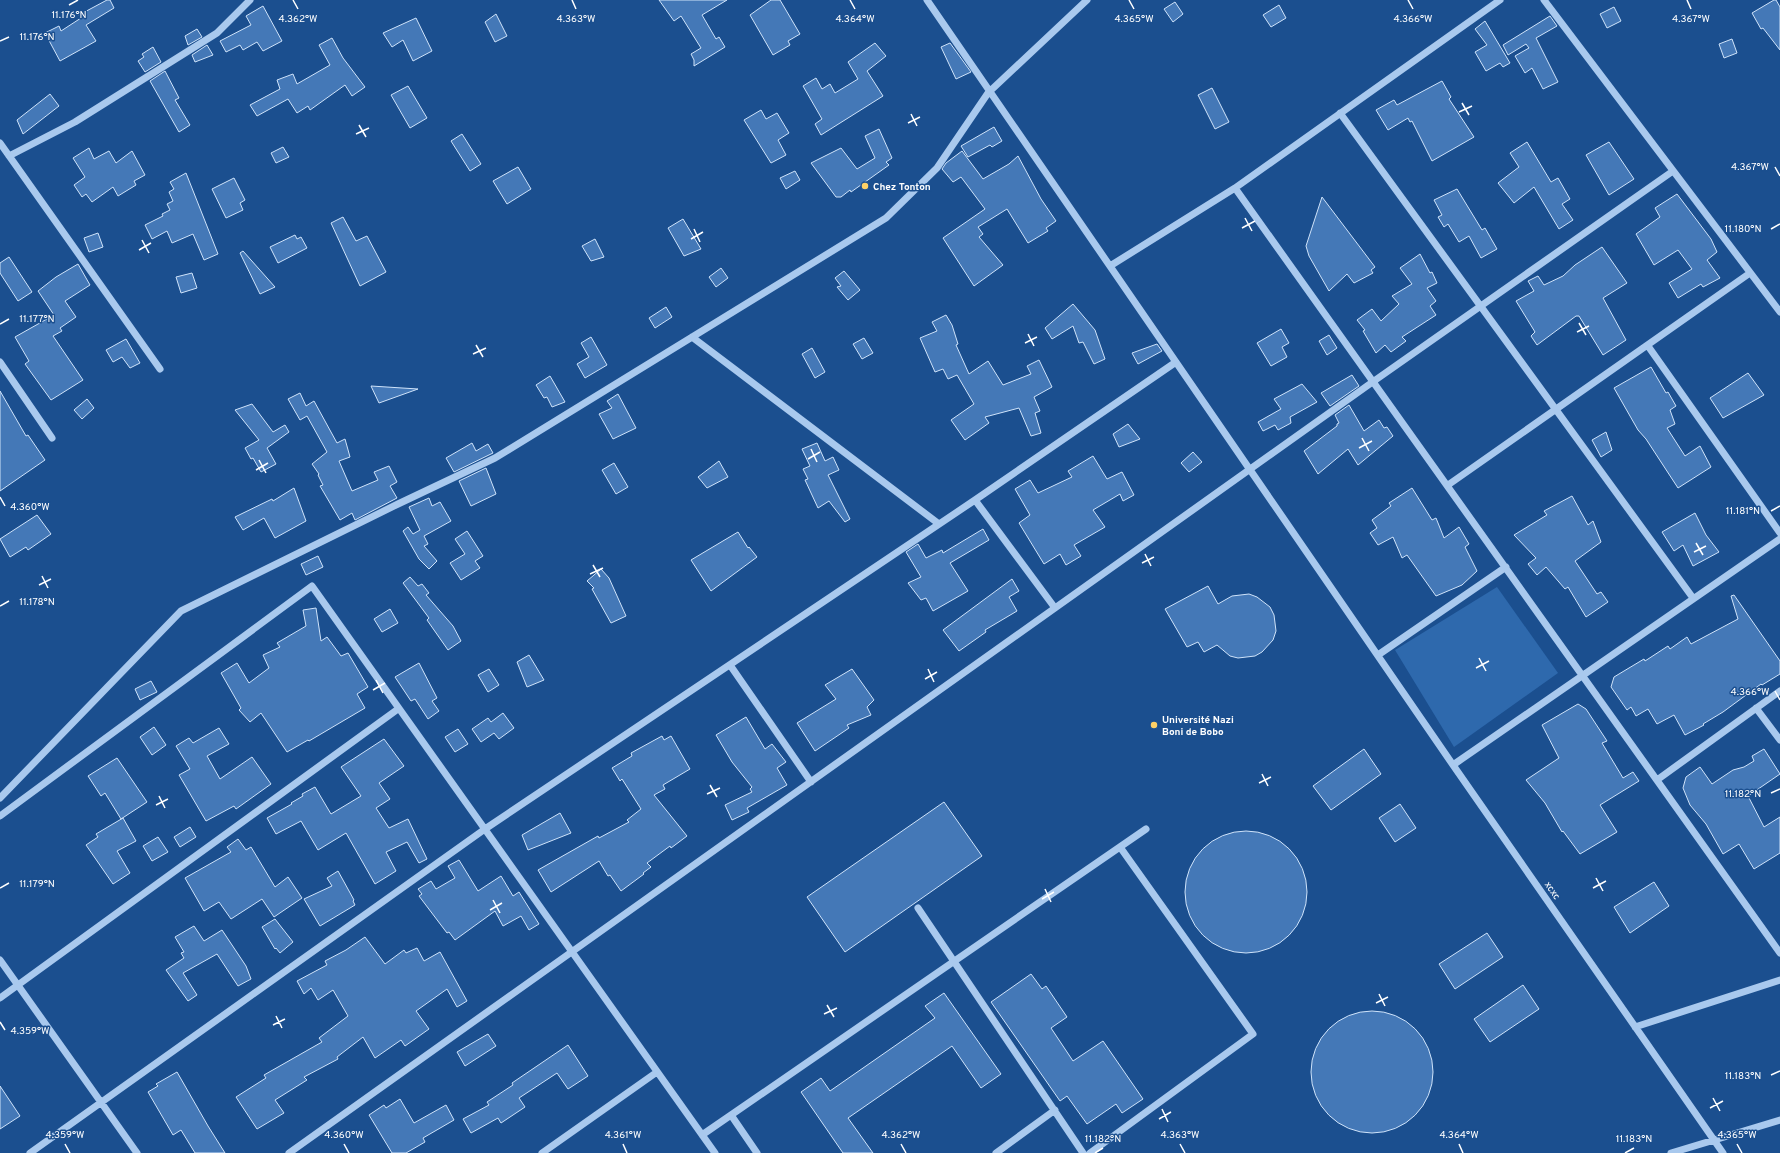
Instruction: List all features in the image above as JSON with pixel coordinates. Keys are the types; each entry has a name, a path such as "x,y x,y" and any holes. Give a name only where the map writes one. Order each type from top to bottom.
{"street":[{"path":"9,156 75,122 217,32 250,0"},
{"name":"xcxc","path":"927,0 1453,765 1723,1153"},
{"path":"0,798 181,611 495,458 886,218 937,168 990,92 1087,0"},
{"path":"1110,266 1235,188 1500,0"},
{"path":"1544,0 1780,312"},
{"path":"1340,113 1693,598"},
{"path":"0,143 160,369"},
{"path":"289,1153 1374,381 1673,171"},
{"path":"1235,188 1374,381 1780,953"},
{"path":"1448,485 1750,273"},
{"path":"692,337 939,524"},
{"path":"1648,346 1780,533"},
{"path":"0,362 52,438"},
{"path":"30,1153 485,829 975,500 1176,362"},
{"path":"975,500 1055,608"},
{"path":"1453,765 1780,538"},
{"path":"1378,655 1506,567"},
{"path":"0,816 312,586 715,1153"},
{"path":"730,665 811,782"},
{"path":"1657,780 1780,691"},
{"path":"1756,708 1780,740"},
{"path":"0,998 398,709"},
{"path":"702,1135 1146,829"},
{"path":"1090,1153 1253,1034 1120,847"},
{"path":"918,908 1083,1153"},
{"path":"0,960 137,1153"},
{"path":"1635,1027 1780,980"},
{"path":"542,1153 657,1072"},
{"path":"996,1153 1055,1110"},
{"path":"731,1115 757,1153"},
{"path":"1670,1153 1780,1120"}],"shaded area":[{"path":"1497,587 1558,673 1454,747 1395,650"}],"building":[{"path":"107,0 110,0 114,8 86,25 96,41 60,61 45,33 59,26 61,31 81,18 79,15"},
{"path":"659,0 727,0 702,15 716,39 719,37 725,47 694,66 694,60 691,54 701,48 681,16 674,21"},
{"path":"771,0 780,0 800,34 788,41 790,45 773,55 750,15"},
{"path":"1776,0 1780,7 1780,50 1763,28 1761,29 1752,13"},
{"path":"1175,2 1183,14 1173,22 1164,9"},
{"path":"1279,5 1286,18 1271,27 1263,15"},
{"path":"263,6 282,41 263,51 257,42 243,50 240,45 226,52 220,41 251,25 246,16"},
{"path":"1614,7 1621,21 1607,28 1600,14"},
{"path":"496,14 507,36 495,42 485,22"},
{"path":"1550,16 1557,26 1536,38 1558,82 1543,89 1532,68 1525,73 1515,56 1529,48 1526,44 1508,55 1503,45"},
{"path":"416,18 432,51 413,61 403,40 392,47 383,33"},
{"path":"1485,21 1510,63 1503,67 1500,63 1486,71 1475,52 1487,45 1475,29"},
{"path":"197,29 202,37 188,45 185,36"},
{"path":"332,38 343,58 365,87 352,96 345,85 310,110 308,106 297,113 288,99 257,116 250,105 280,89 277,80 293,74 297,84 330,65 319,45"},
{"path":"1732,39 1737,53 1724,58 1719,44"},
{"path":"875,43 886,56 867,71 883,96 821,135 815,124 822,119 803,86 816,78 822,89 830,84 835,93 858,79 848,62"},
{"path":"950,43 971,72 956,79 941,47"},
{"path":"207,45 213,55 195,62 192,55"},
{"path":"153,47 161,62 145,72 138,61 144,57 142,54"},
{"path":"165,71 179,98 175,100 190,125 179,132 150,81"},
{"path":"1442,81 1451,97 1449,99 1474,137 1432,161 1412,121 1410,122 1408,118 1388,130 1376,110 1394,100 1397,105"},
{"path":"408,86 427,118 410,128 391,95"},
{"path":"1212,88 1229,122 1215,129 1198,95"},
{"path":"50,94 59,106 23,134 17,120"},
{"path":"761,110 766,119 777,113 789,133 778,140 786,155 771,163 744,120"},
{"path":"994,127 1002,141 992,147 990,145 968,157 961,146"},
{"path":"879,129 892,158 886,162 889,165 851,192 850,190 841,197 836,197 811,163 841,148 857,169 875,158 865,136"},
{"path":"462,134 481,164 470,171 451,141"},
{"path":"1527,142 1551,182 1558,178 1570,199 1562,204 1573,220 1559,229 1534,187 1514,203 1498,183 1519,167 1510,153"},
{"path":"1609,142 1634,179 1609,195 1586,155"},
{"path":"283,147 289,157 276,163 271,153"},
{"path":"89,148 94,159 109,151 116,163 132,151 145,175 134,181 136,185 118,196 113,187 92,202 86,194 82,197 74,185 85,177 73,158"},
{"path":"962,151 983,179 1009,164 1018,156 1041,199 1056,221 1046,228 1048,231 1028,243 1007,209 978,227 983,234 979,237 1003,265 974,286 943,238 985,209 961,177 953,182 942,169 946,163"},
{"path":"518,167 531,189 507,204 493,181"},
{"path":"795,171 800,180 786,189 780,178"},
{"path":"186,173 218,254 204,260 193,234 172,243 167,231 152,239 145,225 163,216 162,214 170,210 167,204 173,201 169,192 174,189 170,182"},
{"path":"234,178 245,200 240,203 243,210 226,218 212,189"},
{"path":"1457,189 1482,230 1485,228 1497,249 1481,258 1469,236 1459,242 1448,224 1444,227 1438,217 1442,215 1434,200"},
{"path":"1677,194 1711,239 1717,252 1707,260 1720,278 1703,287 1701,284 1678,298 1669,283 1692,269 1678,250 1654,265 1636,234 1660,217 1655,208"},
{"path":"1322,197 1375,267 1371,270 1373,273 1354,283 1347,274 1329,291 1309,256 1306,246"},
{"path":"343,217 356,241 367,236 386,272 360,286 331,223"},
{"path":"683,219 701,249 684,256 668,228"},
{"path":"98,233 103,247 89,252 84,238"},
{"path":"295,235 297,239 301,237 307,248 278,263 270,247"},
{"path":"595,239 604,257 591,261 582,246"},
{"path":"1602,247 1627,283 1603,298 1626,340 1603,355 1579,316 1576,316 1537,345 1531,336 1535,332 1516,301 1534,291 1528,281 1538,276 1544,285 1563,276 1575,265"},
{"path":"243,251 275,287 260,294 240,253"},
{"path":"1420,254 1430,273 1432,272 1437,283 1427,288 1436,301 1430,306 1436,315 1402,337 1406,341 1391,352 1385,345 1376,353 1363,331 1365,330 1357,320 1372,309 1381,321 1399,304 1392,296 1412,284 1400,268"},
{"path":"9,257 32,292 18,301 0,273 0,263"},
{"path":"78,264 90,285 65,301 76,317 60,328 62,331 53,336 83,380 51,400 25,364 29,361 15,337 54,315 38,291 56,277"},
{"path":"721,268 728,278 716,287 709,277"},
{"path":"844,271 860,290 848,300 837,287 841,286 835,278"},
{"path":"192,273 197,288 181,293 176,277"},
{"path":"1073,304 1095,330 1105,359 1094,364 1083,342 1079,343 1073,326 1052,339 1045,328"},
{"path":"666,307 672,317 655,328 649,318"},
{"path":"946,315 952,325 958,344 956,345 969,374 988,361 1003,385 1031,374 1027,366 1039,360 1052,387 1034,397 1040,411 1035,413 1041,433 1031,436 1019,408 985,417 989,423 965,440 951,420 974,404 957,375 948,379 943,369 935,372 920,338 937,331 932,322"},
{"path":"1281,329 1289,343 1282,347 1287,357 1271,366 1257,343"},
{"path":"1329,335 1337,348 1327,355 1319,341"},
{"path":"591,337 607,365 585,378 577,364 589,357 581,343"},
{"path":"864,338 873,353 862,359 853,344"},
{"path":"126,339 140,363 130,368 122,357 113,362 106,350"},
{"path":"1157,344 1162,351 1138,364 1132,353"},
{"path":"812,348 825,372 815,378 802,354"},
{"path":"1651,367 1666,393 1668,392 1676,406 1670,410 1675,424 1667,428 1685,456 1700,446 1711,467 1678,488 1646,439 1638,430 1614,388"},
{"path":"1748,373 1764,395 1723,418 1710,398"},
{"path":"1352,375 1359,386 1330,406 1321,393"},
{"path":"550,376 565,402 552,407 547,397 544,398 536,385"},
{"path":"1302,384 1317,402 1290,417 1291,423 1278,430 1275,425 1263,431 1258,422 1281,409 1274,399"},
{"path":"371,386 418,389 379,403"},
{"path":"0,391 26,436 28,435 45,460 0,491"},
{"path":"300,393 306,406 314,401 337,443 345,439 350,457 339,461 352,491 378,480 374,472 389,466 397,482 390,486 397,498 355,520 352,513 340,520 320,486 323,485 318,475 319,474 312,464 327,452 307,416 300,420 288,399"},
{"path":"618,394 636,428 613,439 599,414 612,408 607,401"},
{"path":"87,399 94,408 82,419 74,410"},
{"path":"252,404 273,432 285,425 289,432 267,448 276,464 261,472 245,448 259,440 235,410"},
{"path":"1349,405 1364,431 1379,420 1384,428 1387,427 1393,436 1358,465 1348,449 1318,474 1304,451 1337,426 1339,423 1335,415"},
{"path":"1128,424 1140,439 1119,447 1113,434"},
{"path":"1606,432 1612,450 1601,457 1592,440"},
{"path":"472,443 476,451 488,444 493,453 454,472 446,458"},
{"path":"817,443 825,461 833,457 839,470 828,475 850,519 845,522 829,501 818,508 805,480 808,479 803,469 810,466 802,449"},
{"path":"1193,452 1202,462 1189,472 1181,463"},
{"path":"1093,456 1107,479 1122,472 1134,495 1123,501 1120,494 1093,510 1105,527 1074,545 1081,556 1066,565 1060,554 1044,564 1019,523 1030,515 1015,489 1030,480 1038,493 1072,477 1068,471"},
{"path":"719,461 728,477 707,488 698,477"},
{"path":"614,463 628,487 616,494 602,470"},
{"path":"486,468 496,494 471,506 459,481"},
{"path":"294,488 306,521 275,538 264,518 243,530 235,517 272,499 273,501"},
{"path":"1412,488 1432,520 1436,518 1444,538 1459,527 1469,544 1465,547 1477,571 1462,585 1436,596 1407,555 1402,558 1393,537 1378,545 1370,533 1377,528 1372,520 1391,506 1389,503"},
{"path":"1572,496 1588,525 1593,521 1601,542 1575,561 1597,594 1601,592 1608,602 1586,617 1568,587 1565,589 1546,567 1537,575 1528,564 1536,558 1514,535 1547,515 1544,511"},
{"path":"429,498 432,506 440,502 451,521 424,536 428,544 424,546 437,561 429,569 419,559 403,531 408,527 413,534 420,530 409,507"},
{"path":"1695,513 1706,535 1719,552 1693,566 1683,545 1674,551 1662,532"},
{"path":"37,515 51,534 28,550 26,547 10,557 0,539"},
{"path":"983,529 989,540 950,563 968,591 933,611 926,598 921,600 908,583 921,577 906,552 918,544 926,558 942,550 943,553"},
{"path":"467,531 483,556 475,561 480,568 461,580 450,563 465,554 455,539"},
{"path":"738,532 748,548 749,547 757,557 711,591 691,560"},
{"path":"318,556 323,567 306,575 301,564"},
{"path":"601,569 609,578 626,616 611,623 592,589 594,588 587,581"},
{"path":"410,577 418,586 422,584 429,593 426,595 453,626 461,641 448,650 427,620 429,618 403,583"},
{"path":"1012,579 1019,591 1009,597 1017,611 985,630 986,632 959,651 943,630"},
{"path":"1208,586 1218,604 1232,596 1249,594 1257,597 1270,607 1274,615 1276,631 1273,640 1262,652 1255,656 1238,658 1230,656 1217,645 1204,652 1198,642 1187,647 1165,609"},
{"path":"1734,595 1780,661 1780,674 1762,685 1761,684 1723,712 1703,724 1704,725 1685,735 1674,715 1657,724 1648,709 1636,716 1631,707 1627,710 1611,687 1614,677 1644,659 1645,661 1668,646 1670,649 1687,637 1691,644 1738,619 1731,596"},
{"path":"316,608 321,641 327,637 341,656 348,653 368,687 357,694 365,708 309,741 308,740 287,752 261,713 250,722 239,710 241,708 221,673 237,663 249,683 269,668 263,655 280,647 277,643 306,626 303,610"},
{"path":"390,609 398,623 382,632 374,619"},
{"path":"529,655 544,680 527,687 517,662"},
{"path":"419,663 437,698 432,701 439,711 428,719 415,699 411,701 395,677"},
{"path":"489,669 499,685 488,692 478,675"},
{"path":"852,669 874,700 867,707 871,715 847,725 849,728 815,751 797,723 836,699 825,685"},
{"path":"151,681 157,692 140,700 135,689"},
{"path":"1578,704 1586,709 1607,741 1602,743 1623,778 1633,772 1639,781 1600,805 1617,832 1580,854 1563,831 1562,832 1545,803 1526,780 1559,758 1542,725"},
{"path":"503,713 514,728 499,739 494,733 481,742 472,729 488,718 491,722"},
{"path":"746,717 765,749 772,744 786,762 777,768 787,785 747,808 749,812 732,820 725,805 752,792 750,789 752,787 732,762 716,735"},
{"path":"154,727 166,745 152,755 140,737"},
{"path":"219,728 229,744 207,756 220,779 252,757 271,784 236,809 234,806 206,821 179,775 190,769 176,746 189,738 193,743"},
{"path":"458,729 468,744 455,752 445,737"},
{"path":"662,736 664,740 671,736 690,769 663,785 665,789 654,795 687,836 671,848 670,846 647,863 651,867 621,891 610,875 608,876 599,861 551,892 538,870 598,836 599,838 629,822 627,820 641,809 622,779 620,781 612,768 632,756 631,753"},
{"path":"384,739 404,766 379,783 390,799 376,808 389,828 408,819 427,859 419,863 407,842 386,852 396,871 375,884 346,833 318,850 301,821 276,834 267,818 292,804 291,803 303,796 302,794 315,787 331,814 361,796 341,767"},
{"path":"1364,749 1381,774 1331,810 1313,786"},
{"path":"1764,749 1780,774 1748,796 1764,827 1780,817 1780,853 1754,869 1739,844 1723,854 1706,824 1690,805 1683,788 1686,777 1700,767 1712,784 1733,770 1744,767 1754,761 1752,756"},
{"path":"117,758 147,802 121,819 105,793 101,796 88,776"},
{"path":"944,802 982,856 845,952 807,897"},
{"path":"1400,804 1416,828 1395,842 1379,818"},
{"path":"560,813 571,833 528,850 522,835"},
{"path":"123,818 136,841 117,851 130,873 113,884 86,845 98,837 96,834"},
{"path":"190,827 196,837 180,847 174,837"},
{"path":"1246,831 1258,832 1269,836 1280,841 1289,849 1297,858 1302,869 1306,880 1306,904 1302,915 1297,926 1289,935 1280,943 1269,948 1258,952 1246,953 1234,952 1223,948 1212,943 1203,935 1195,926 1190,915 1186,904 1185,892 1186,880 1190,869 1195,858 1203,849 1212,841 1223,836 1234,832"},
{"path":"158,837 168,852 152,861 143,846"},
{"path":"238,839 246,850 251,847 275,887 288,877 302,898 274,917 262,899 231,919 219,902 204,911 185,878 231,852 227,847"},
{"path":"459,860 478,891 501,876 513,896 519,892 539,924 529,930 521,916 503,926 495,911 455,940 449,932 447,933 419,896 422,894 418,889 431,881 436,889 455,878 448,866"},
{"path":"338,871 354,900 355,905 320,926 304,899 332,886 327,878"},
{"path":"1654,882 1669,906 1630,933 1614,907"},
{"path":"275,919 293,942 280,953 276,948 275,949 262,927"},
{"path":"194,926 204,941 222,930 246,966 251,979 238,986 217,954 183,973 197,995 188,1001 166,970 184,958 181,953 184,952 175,937"},
{"path":"1487,933 1503,957 1455,989 1439,964"},
{"path":"365,937 385,964 404,950 406,953 417,948 424,961 440,952 467,1001 457,1007 447,989 416,1011 429,1029 405,1046 401,1040 375,1058 363,1037 337,1057 338,1059 304,1077 307,1080 275,1100 284,1113 257,1129 236,1097 266,1078 264,1075 322,1042 319,1038 348,1016 333,990 318,1000 311,988 304,994 297,981 327,965 325,961 346,950"},
{"path":"1031,974 1042,989 1046,986 1067,1017 1051,1028 1073,1061 1103,1041 1143,1099 1122,1113 1116,1104 1087,1124 1067,1096 1060,1101 991,1002"},
{"path":"1523,985 1539,1009 1490,1042 1474,1019"},
{"path":"944,993 1001,1074 981,1088 952,1046 848,1118 873,1153 843,1153 801,1092 821,1078 830,1091 935,1018 925,1006"},
{"path":"1372,1011 1395,1015 1406,1021 1415,1029 1423,1038 1429,1049 1433,1072 1429,1095 1423,1106 1415,1115 1406,1123 1395,1129 1372,1133 1349,1129 1338,1123 1329,1115 1321,1106 1315,1095 1311,1072 1315,1049 1321,1038 1329,1029 1338,1021 1349,1015"},
{"path":"488,1034 496,1046 465,1066 457,1052"},
{"path":"568,1045 588,1076 568,1089 557,1073 519,1098 525,1107 501,1123 498,1118 471,1133 463,1119 489,1105 487,1102 513,1085 512,1083"},
{"path":"177,1072 225,1153 195,1153 181,1130 173,1135 148,1092 158,1086 156,1084"},
{"path":"0,1086 20,1116 0,1129"},
{"path":"400,1099 414,1123 446,1105 454,1120 423,1138 425,1142 406,1153 392,1153 369,1115 384,1105 386,1108"}],"place":[{"name":"Chez Tonton","path":"865,186"},
{"name":"Université Nazi Boni de Bobo","path":"1154,725"}]}
